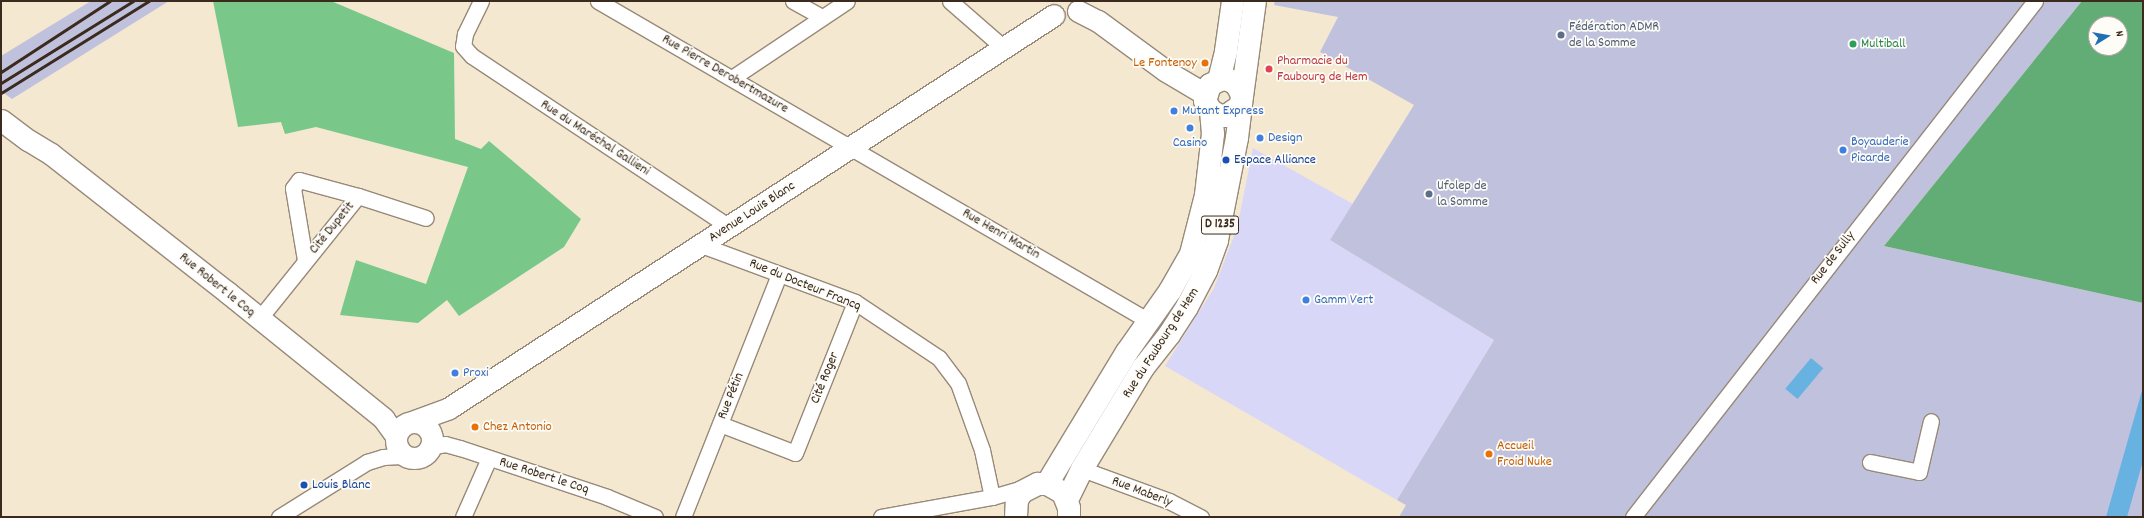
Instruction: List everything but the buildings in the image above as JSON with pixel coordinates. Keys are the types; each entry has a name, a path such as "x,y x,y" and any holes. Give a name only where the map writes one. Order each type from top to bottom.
{"main road":[{"name":"D 1235","path":"1212,95 1226,51 1233,1"},
{"name":"D 1235","path":"1241,100 1255,1"},
{"path":"1232,81 1241,100 1235,112 1226,116 1212,95 1232,81"},
{"name":"Rue du Faubourg de Hem","path":"1016,517 1017,500 1038,485 1126,352 1180,275 1197,237 1210,167 1213,134 1212,95"},
{"name":"Rue du Faubourg de Hem","path":"1068,509 1082,469 1143,368 1180,318 1206,271 1217,240 1237,138 1241,100"},
{"path":"1038,485 1056,487 1068,509"}],"street":[{"name":"Rue du Maréchal Gallieni","path":"482,1 465,34 463,46 472,56 729,227"},
{"name":"Rue Pierre Derobertmazure","path":"598,1 852,148"},
{"path":"793,1 822,18"},
{"path":"732,78 847,1"},
{"path":"950,1 1005,49"},
{"name":"Rue de Sully","path":"1633,517 2034,1"},
{"path":"1052,8 1061,19 1069,19 1079,6 1166,71 1212,95"},
{"name":"Avenue Louis Blanc","path":"278,517 400,440 1005,49 1052,8"},
{"path":"1,107 51,154"},
{"path":"1,120 28,140 51,154"},
{"name":"Rue Henri Martin","path":"852,148 1149,321"},
{"name":"Rue Robert le Coq","path":"51,154 383,418 400,440"},
{"name":"Cité Dupetit","path":"305,260 293,188 295,183 299,180 358,196 426,218"},
{"name":"Cité Dupetit","path":"259,319 358,196"},
{"name":"Rue du Docteur Francq","path":"701,245 855,302 939,358 958,383 982,450 992,497"},
{"name":"Rue Pétin","path":"683,517 779,274"},
{"name":"Cité Roger","path":"720,424 795,453 855,302"},
{"name":"Avenue Louis Blanc","path":"432,441 449,408"},
{"path":"1870,462 1919,472 1931,421"},
{"path":"425,425 432,441 420,457 400,440 425,425"},
{"name":"Rue Robert le Coq","path":"432,441 607,496 655,517"},
{"path":"463,517 489,458"},
{"name":"Rue Maberly","path":"1082,469 1169,501 1201,517"},
{"path":"881,517 992,497 1038,485"},
{"path":"992,497 1006,505 1016,517"}],"shaded area":[{"path":"91,1 169,1 12,99 1,91 1,56"},
{"path":"1275,1 2082,1 1884,246 2143,303 2143,517 1399,517 1406,505 1397,500 1494,340 1330,240 1414,105 1320,52 1338,17 1274,5"},
{"path":"1253,148 1353,204 1330,240 1494,340 1397,500 1165,366 1214,288 1237,228"}],"green space":[{"path":"213,1 331,1 454,53 455,139 481,149 489,141 581,219 564,247 459,316 447,300 418,323 340,315 356,260 426,284 468,167 316,127 285,134 281,122 238,127"},
{"path":"2082,1 2143,1 2143,303 1884,246"}],"water":[{"path":"1811,358 1823,368 1798,399 1785,389"},
{"path":"2143,387 2143,461 2127,517 2106,517"}],"railway":[{"path":"1,72 110,1"},
{"path":"1,83 133,1"},
{"path":"1,93 149,1"}],"place":[{"name":"Fédération ADMR de la Somme","path":"1561,35"},
{"name":"Multiball","path":"1853,44"},
{"name":"Le Fontenoy","path":"1205,63"},
{"name":"Pharmacie du Faubourg de Hem","path":"1269,69"},
{"name":"Mutant Express","path":"1174,111"},
{"name":"Casino","path":"1190,128"},
{"name":"Design","path":"1260,138"},
{"name":"Boyauderie Picarde","path":"1843,150"},
{"name":"Espace Alliance","path":"1226,160"},
{"name":"Ufolep de la Somme","path":"1429,194"},
{"name":"Gamm Vert","path":"1306,300"},
{"name":"Proxi","path":"455,373"},
{"name":"Chez Antonio","path":"475,427"},
{"name":"Accueil Froid Nuke","path":"1489,454"},
{"name":"Louis Blanc","path":"304,485"}]}
